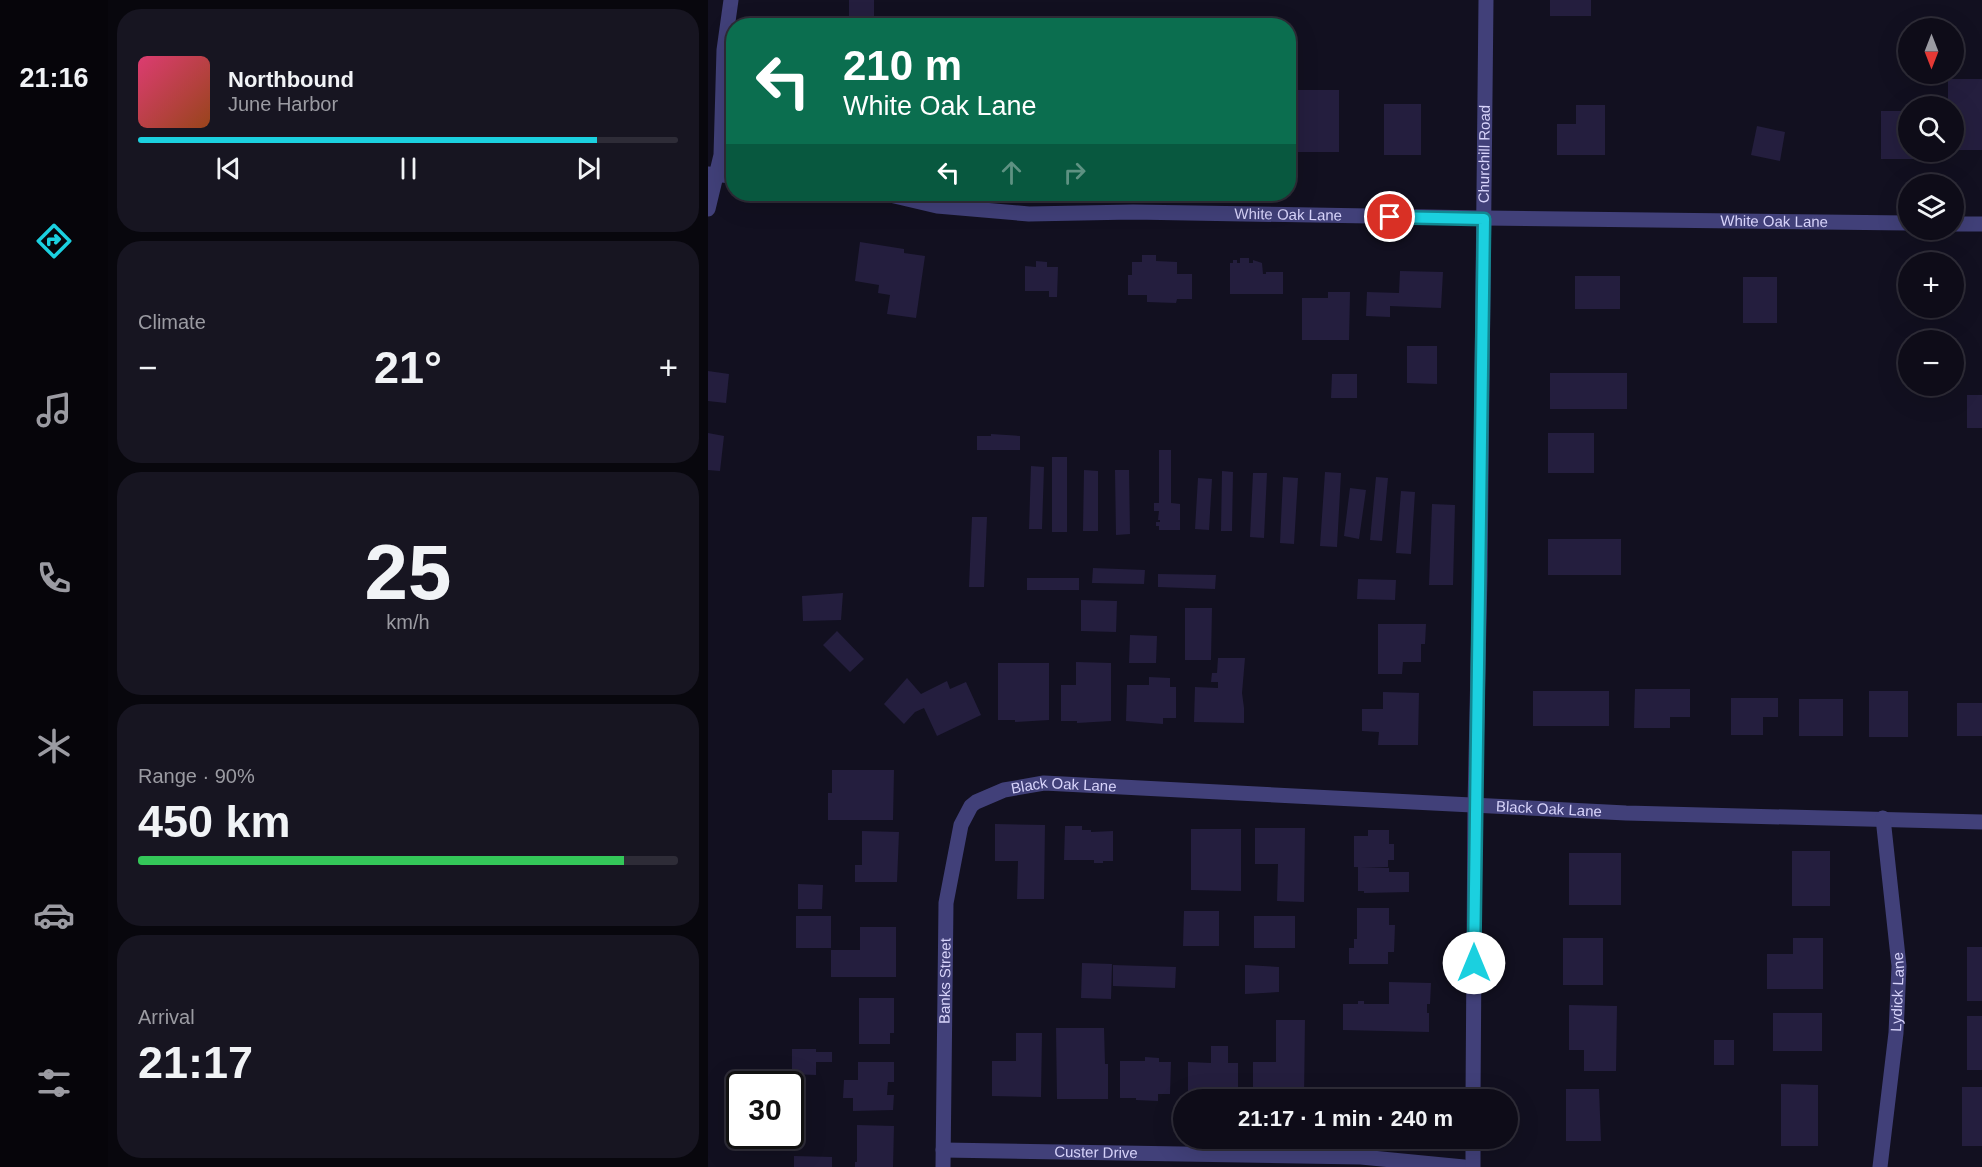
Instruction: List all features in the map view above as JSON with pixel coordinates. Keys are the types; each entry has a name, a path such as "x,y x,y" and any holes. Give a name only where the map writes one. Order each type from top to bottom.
{"street":[{"path":"728,18 731,0"},
{"name":"Churchill Road","path":"1473,1089 1486,0"},
{"path":"708,209 712,174 721,155 726,36"},
{"name":"White Oak Lane","path":"916,201 937,206 1029,214 1133,212 1484,219 1898,223"},
{"path":"1964,224 1982,224"},
{"name":"Black Oak Lane","path":"976,802 1004,790 1044,783 1626,813 1982,822"},
{"name":"Banks Street","path":"943,1167 946,903 961,825 971,806 976,802"},
{"name":"Lydick Lane","path":"1880,1167 1896,1033 1899,966 1883,818"},
{"path":"1473,1149 1473,1167"},
{"name":"Custer Drive","path":"943,1150 1361,1156 1464,1167"}],"building":[{"path":"849,0 874,0 874,18 849,18"},
{"path":"1550,0 1591,0 1591,16 1550,16"},
{"path":"1964,79 1982,79 1982,150 1964,150 1964,96 1948,96 1948,84 1964,84"},
{"path":"1296,90 1339,90 1339,152 1296,152"},
{"path":"1384,104 1421,104 1421,155 1384,155"},
{"path":"1576,105 1605,105 1605,155 1557,155 1557,124 1576,124"},
{"path":"1881,111 1898,111 1898,159 1881,159"},
{"path":"1757,126 1785,132 1780,161 1751,155"},
{"path":"860,242 904,249 904,253 925,256 916,318 887,314 890,295 878,293 879,285 855,281"},
{"path":"1142,255 1156,255 1156,261 1177,262 1177,274 1192,274 1192,299 1177,299 1176,303 1147,302 1147,295 1128,295 1128,275 1132,275 1132,262 1142,262"},
{"path":"1240,258 1249,258 1249,263 1253,263 1253,260 1262,263 1263,274 1283,272 1283,294 1230,294 1230,263 1237,260 1237,263 1240,263"},
{"path":"1036,261 1047,262 1047,267 1058,267 1057,297 1049,297 1049,291 1025,291 1025,266 1036,267"},
{"path":"1400,271 1443,272 1441,308 1390,306 1390,317 1366,316 1367,292 1399,293"},
{"path":"1575,276 1620,276 1620,309 1575,309"},
{"path":"1743,277 1777,277 1777,323 1743,323"},
{"path":"1328,292 1350,292 1349,340 1302,340 1302,298 1328,298"},
{"path":"1407,346 1437,346 1437,384 1407,383"},
{"path":"708,371 729,374 726,403 708,401"},
{"path":"1550,373 1627,373 1627,409 1550,409"},
{"path":"1332,374 1357,374 1357,398 1331,398"},
{"path":"1967,395 1982,395 1982,428 1967,428"},
{"path":"708,433 724,436 720,471 708,470"},
{"path":"1548,433 1594,433 1594,473 1548,473"},
{"path":"991,434 1020,436 1020,450 977,450 977,436 991,436"},
{"path":"1159,450 1171,450 1171,503 1180,504 1180,530 1159,530 1159,526 1156,526 1156,522 1160,522 1158,520 1159,511 1154,511 1154,503 1159,503"},
{"path":"1052,457 1067,457 1067,532 1052,532"},
{"path":"1031,466 1044,467 1042,529 1029,529"},
{"path":"1084,470 1098,471 1098,531 1083,531"},
{"path":"1115,470 1129,470 1130,534 1116,535"},
{"path":"1222,471 1233,472 1232,531 1221,531"},
{"path":"1325,472 1341,473 1337,547 1320,546"},
{"path":"1253,473 1267,473 1264,538 1250,537"},
{"path":"1283,477 1298,478 1294,544 1280,543"},
{"path":"1376,477 1388,478 1382,541 1370,540"},
{"path":"1198,478 1212,479 1209,530 1195,529"},
{"path":"1350,488 1366,490 1359,539 1344,536"},
{"path":"1401,491 1415,492 1411,554 1396,553"},
{"path":"1432,504 1455,505 1453,585 1429,585"},
{"path":"972,517 987,517 984,587 969,587"},
{"path":"1548,539 1621,539 1621,575 1548,575"},
{"path":"1093,568 1145,570 1144,584 1092,583"},
{"path":"1158,574 1216,575 1215,589 1158,587"},
{"path":"1027,578 1079,578 1079,590 1027,590"},
{"path":"1358,579 1396,580 1395,600 1357,599"},
{"path":"843,593 841,620 803,621 802,596"},
{"path":"1081,600 1117,601 1116,632 1081,631"},
{"path":"1185,608 1212,608 1211,660 1185,660"},
{"path":"1378,624 1426,624 1425,644 1421,644 1421,662 1403,662 1402,674 1378,674"},
{"path":"837,631 864,659 850,672 823,645"},
{"path":"1130,635 1157,636 1156,663 1129,663"},
{"path":"1218,658 1245,658 1242,693 1244,723 1194,722 1195,687 1218,688 1218,682 1211,682 1212,673 1217,673"},
{"path":"1076,662 1111,663 1111,721 1077,723 1077,721 1061,721 1061,685 1076,685"},
{"path":"998,663 1049,663 1049,720 1015,722 1015,720 998,720"},
{"path":"1149,677 1170,678 1170,687 1176,687 1176,718 1163,718 1163,724 1126,721 1127,685 1149,685"},
{"path":"907,678 921,694 947,681 950,689 966,682 981,715 937,736 924,708 915,712 904,724 884,704"},
{"path":"1635,689 1690,689 1690,717 1670,717 1670,728 1634,728"},
{"path":"1533,691 1609,691 1609,726 1533,726"},
{"path":"1869,691 1908,691 1908,737 1869,737"},
{"path":"1383,692 1419,693 1418,745 1378,745 1379,732 1362,731 1362,709 1383,709"},
{"path":"1731,698 1778,698 1778,717 1763,717 1763,735 1731,735"},
{"path":"1799,699 1843,699 1843,736 1799,736"},
{"path":"1957,703 1982,703 1982,736 1957,736"},
{"path":"832,770 894,770 893,820 828,820 828,793 832,793"},
{"path":"995,824 1045,825 1044,899 1017,899 1018,861 995,861"},
{"path":"1065,826 1082,826 1082,830 1091,830 1091,832 1113,831 1113,861 1094,863 1094,860 1064,860"},
{"path":"1255,828 1305,828 1304,902 1277,901 1278,864 1255,864"},
{"path":"1191,829 1241,829 1241,891 1191,890"},
{"path":"1368,830 1389,830 1389,844 1394,844 1394,860 1388,860 1388,867 1361,868 1389,868 1389,872 1409,872 1409,892 1364,893 1364,891 1358,891 1358,867 1354,867 1354,836 1368,836"},
{"path":"862,831 899,832 897,882 855,882 855,865 862,865"},
{"path":"1792,851 1830,851 1830,906 1792,906"},
{"path":"1569,853 1621,853 1621,905 1569,905"},
{"path":"798,884 823,885 822,909 798,909"},
{"path":"1357,908 1389,908 1389,925 1395,925 1394,952 1388,952 1388,964 1349,964 1349,948 1354,948 1354,939 1357,939"},
{"path":"1184,911 1219,911 1219,946 1183,946"},
{"path":"796,916 831,916 831,948 796,948"},
{"path":"1254,916 1295,916 1295,948 1254,948"},
{"path":"860,927 896,927 896,977 831,977 831,950 860,950"},
{"path":"1563,938 1603,938 1603,985 1563,985"},
{"path":"1793,938 1823,938 1823,989 1767,989 1767,954 1793,954"},
{"path":"1967,947 1982,947 1982,1001 1967,1001"},
{"path":"1082,963 1112,964 1111,999 1081,998"},
{"path":"1113,965 1176,967 1175,988 1113,986"},
{"path":"1245,965 1279,967 1279,992 1245,994"},
{"path":"1389,982 1431,983 1430,1004 1427,1004 1429,1032 1343,1030 1343,1004 1358,1004 1358,1001 1364,1001 1364,1004 1389,1004"},
{"path":"859,998 894,998 894,1033 890,1033 890,1044 859,1044"},
{"path":"1569,1005 1617,1006 1616,1071 1584,1071 1584,1050 1569,1050"},
{"path":"1773,1013 1822,1013 1822,1051 1773,1051"},
{"path":"1967,1016 1982,1016 1982,1070 1967,1070"},
{"path":"1276,1020 1305,1020 1304,1089 1253,1089 1253,1062 1276,1062"},
{"path":"1056,1028 1104,1028 1105,1064 1108,1064 1108,1099 1057,1099"},
{"path":"1016,1033 1042,1033 1041,1097 992,1096 992,1061 1016,1061"},
{"path":"1714,1040 1734,1040 1734,1065 1714,1065"},
{"path":"1211,1046 1228,1046 1228,1063 1238,1063 1238,1089 1188,1089 1188,1062 1211,1063"},
{"path":"792,1049 832,1052 832,1062 816,1062 816,1075 804,1074 804,1071 792,1071"},
{"path":"1145,1057 1159,1058 1159,1062 1171,1062 1170,1094 1158,1094 1158,1101 1120,1098 1120,1061 1145,1061"},
{"path":"858,1062 894,1062 894,1082 888,1082 887,1095 894,1095 893,1110 853,1111 853,1098 843,1098 844,1080 858,1080"},
{"path":"1781,1084 1818,1085 1818,1146 1781,1146"},
{"path":"1962,1087 1982,1087 1982,1146 1962,1146"},
{"path":"1566,1089 1599,1089 1601,1141 1566,1141"},
{"path":"857,1125 894,1126 893,1167 855,1167"},
{"path":"794,1156 832,1157 832,1167 794,1167"}],"route":[{"path":"1390,217 1484,219 1474,963"}]}
